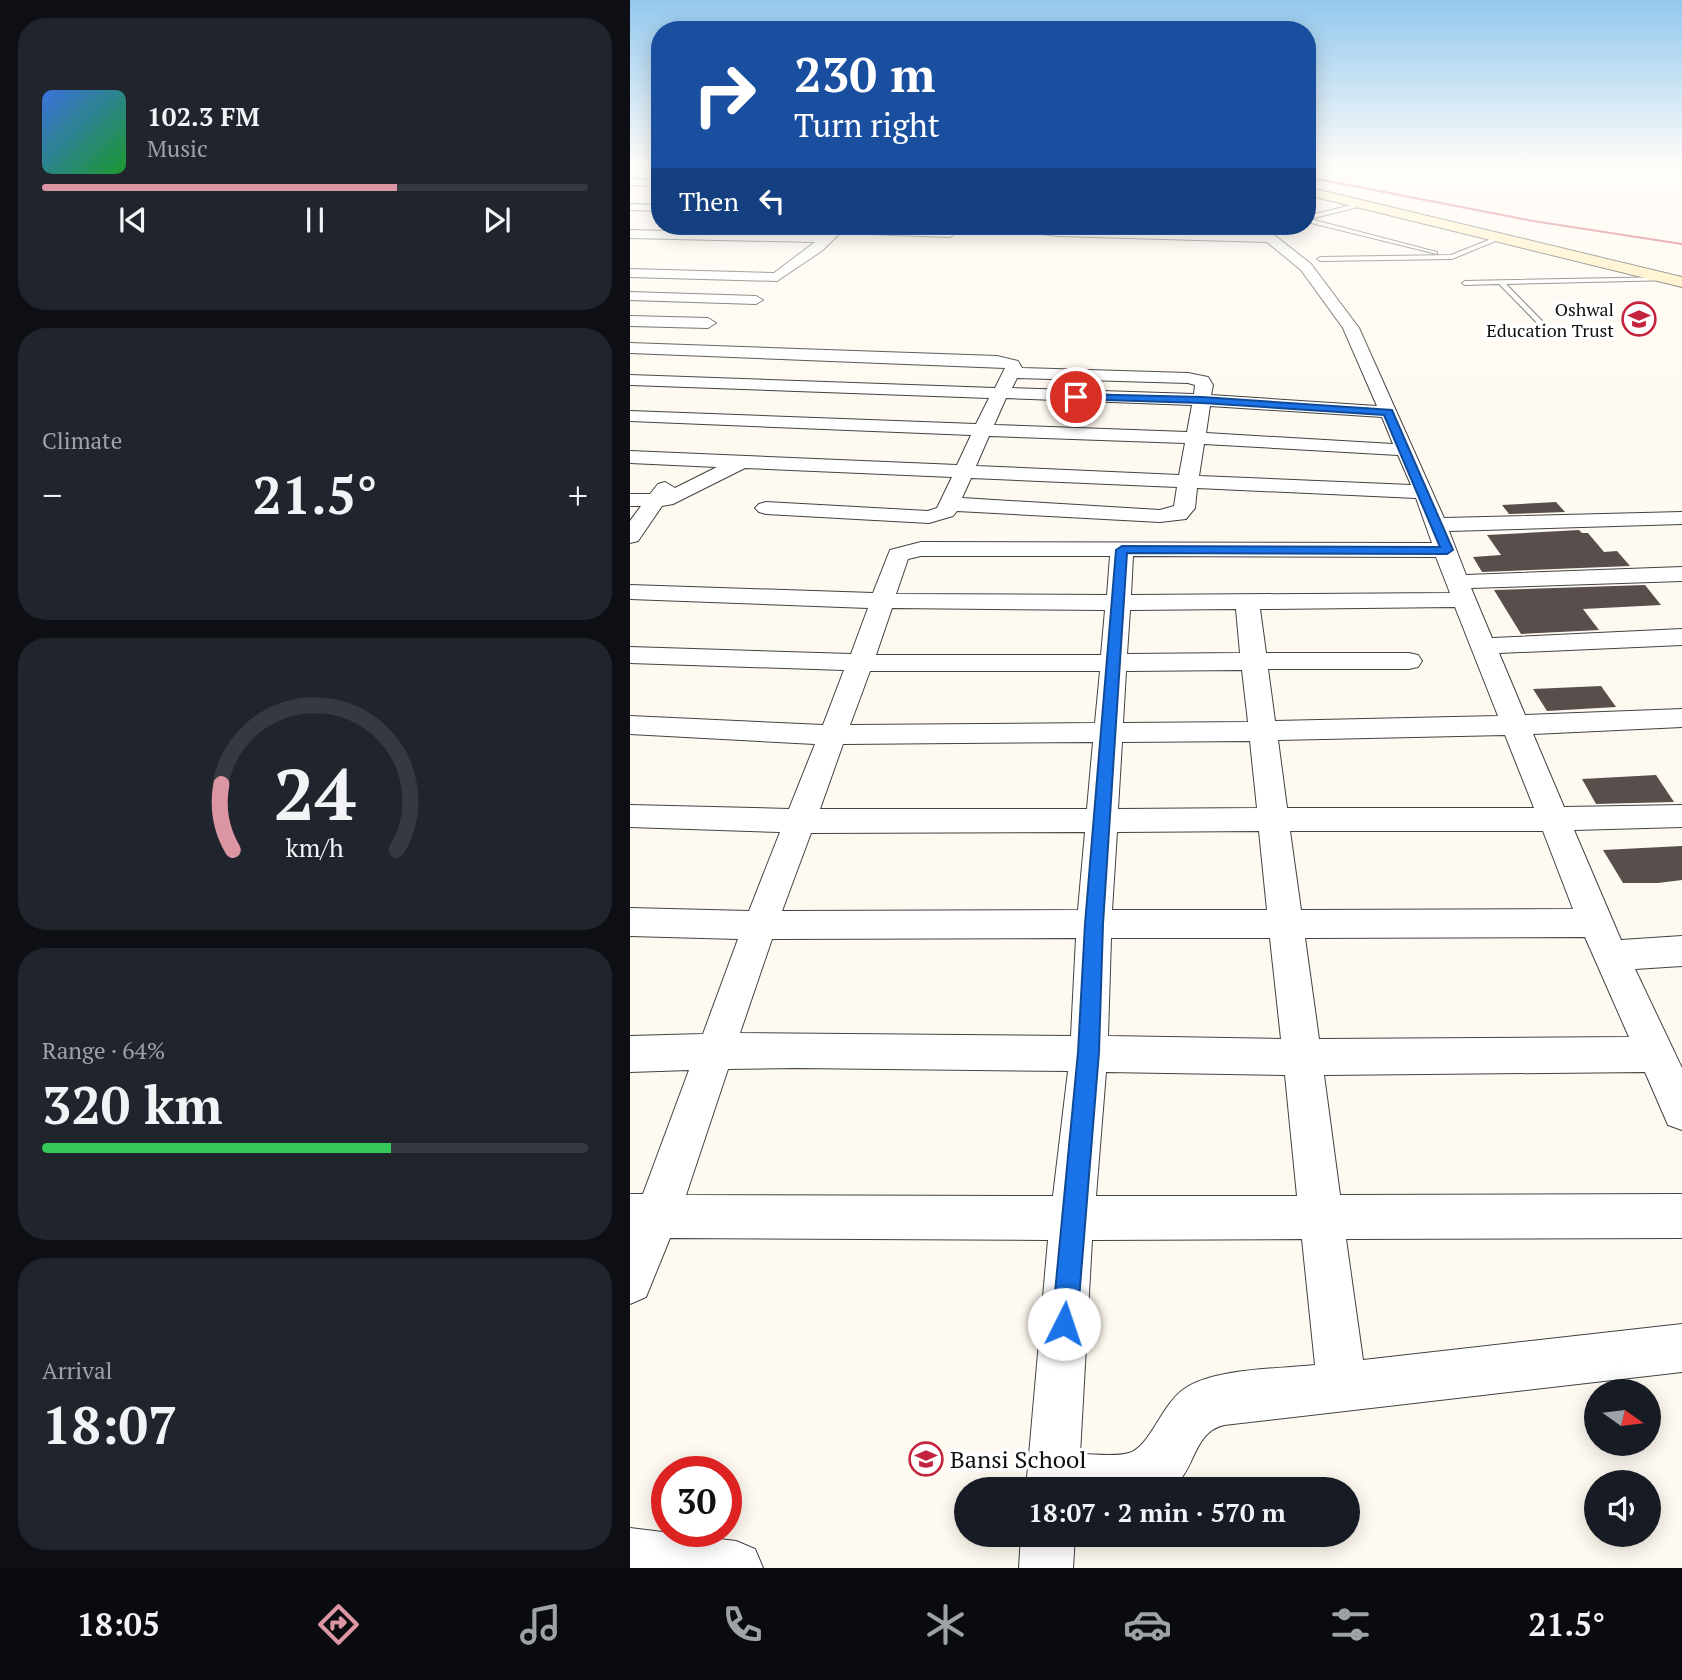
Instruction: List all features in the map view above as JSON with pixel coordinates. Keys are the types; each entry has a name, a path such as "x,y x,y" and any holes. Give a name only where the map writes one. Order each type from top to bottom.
{"main road":[{"path":"1520,241 1679,279"},
{"path":"1523,241 1679,279"}],"street":[{"path":"647,247 657,241"},
{"path":"775,241 825,244"},
{"path":"630,273 769,278 784,274 827,241"},
{"path":"1279,241 1306,267 1351,328 1424,492 1461,591 1611,956 1655,1054 1680,1101"},
{"path":"775,258 803,259"},
{"path":"630,296 756,300"},
{"path":"630,321 792,340 795,343 686,460 630,536"},
{"path":"630,348 1006,362 1014,367 946,512 929,517 766,508"},
{"path":"630,500 655,501 674,497 959,360"},
{"path":"951,504 1169,516 1184,509 1204,385 1197,379 1012,373"},
{"path":"630,380 1202,400 1388,412"},
{"path":"630,416 984,428 1405,450"},
{"path":"630,457 1424,492"},
{"path":"630,1281 644,1216 717,1050 760,925 861,661 898,555 907,550 1122,550 1443,538 1682,519"},
{"path":"1053,1477 1072,1218 1089,1052 1094,924 1122,550"},
{"path":"630,592 777,600 1247,602 1461,591 1682,574"},
{"path":"1247,602 1342,1387"},
{"path":"1485,646 1682,637"},
{"path":"630,655 718,660 1114,663 1409,661"},
{"path":"630,725 831,735 1262,731 1682,718"},
{"path":"630,816 799,821 1553,819 1682,816"},
{"path":"630,922 760,925 1597,923"},
{"path":"1611,956 1682,951"},
{"path":"630,1054 717,1050 1089,1052 1302,1057 1655,1054"},
{"path":"644,1216 1682,1216"},
{"path":"1137,1477 1161,1463 1183,1423 1202,1406 1223,1401 1682,1348"},
{"path":"1046,1568 1047,1547"},
{"path":"630,1555 736,1568"}],"lane":[{"path":"1392,241 1452,257"},
{"path":"1320,259 1452,257 1492,241"},
{"path":"1465,283 1679,279"},
{"path":"1501,282 1546,330"}],"building":[{"path":"1556,502 1565,512 1509,514 1502,505"},
{"path":"1579,530 1588,533 1604,552 1617,551 1630,566 1482,572 1473,557 1501,555 1487,535"},
{"path":"1645,585 1661,605 1583,609 1599,630 1521,634 1494,590"},
{"path":"1601,686 1616,707 1547,711 1533,689"},
{"path":"1656,775 1674,802 1596,804 1582,779"},
{"path":"1682,846 1682,880 1658,883 1623,883 1603,850"}],"railway":[{"path":"1664,241 1682,244"}],"place":[{"name":"Oshwal Education Trust","path":"1639,319"},
{"name":"Bansi School","path":"926,1459"}],"route":[{"path":"1064,1324 1089,1052 1094,924 1122,550 1447,550 1388,412 1202,400 1076,397"}]}
